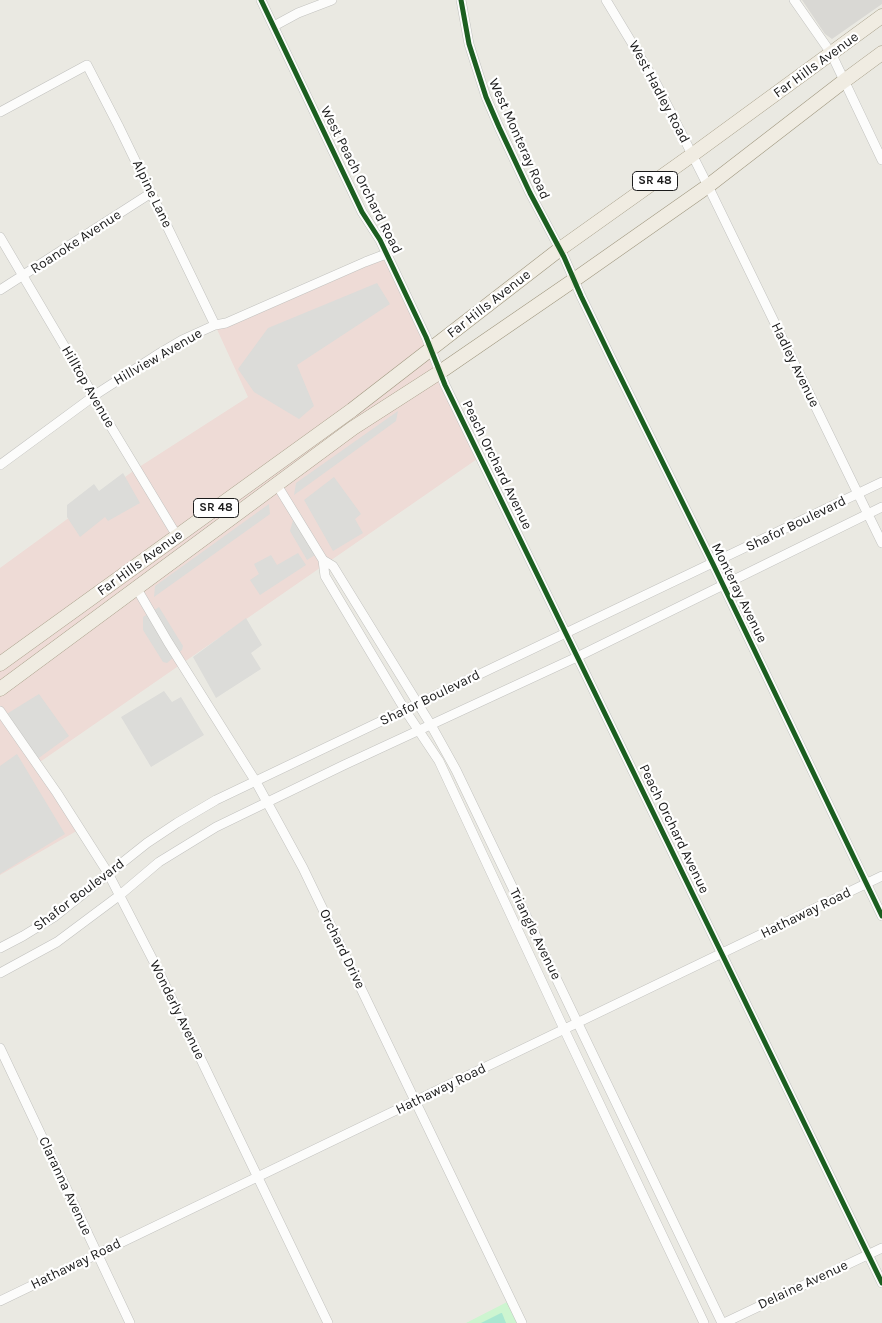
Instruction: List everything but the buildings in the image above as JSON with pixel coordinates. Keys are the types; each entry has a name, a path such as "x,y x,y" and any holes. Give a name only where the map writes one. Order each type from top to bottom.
{"main road":[{"name":"Far Hills Avenue","path":"0,664 352,410 560,249 882,16"},
{"name":"Far Hills Avenue","path":"0,689 353,428 404,394 442,378 574,280 708,186 844,80 882,53"}],"street":[{"name":"West Peach Orchard Road","path":"261,0 362,212 380,240 426,337 442,378"},
{"path":"274,26 298,13 332,0"},
{"name":"West Monteray Road","path":"461,0 469,44 486,97 526,185 574,280"},
{"name":"West Hadley Road","path":"606,0 656,83 708,186"},
{"path":"794,0 831,53 882,160"},
{"name":"Alpine Lane","path":"0,112 87,65 215,325"},
{"name":"Hadley Avenue","path":"708,186 882,543"},
{"name":"Roanoke Avenue","path":"0,290 151,193"},
{"name":"Hilltop Avenue","path":"0,237 177,536"},
{"name":"Hillview Avenue","path":"0,465 93,397 182,340 386,254"},
{"name":"Monteray Avenue","path":"574,280 882,916"},
{"name":"Peach Orchard Avenue","path":"442,378 882,1283"},
{"name":"Shafor Boulevard","path":"0,948 54,916 147,843 216,800 882,482"},
{"name":"Triangle Avenue","path":"277,485 322,560 325,576 405,710 439,761 704,1323"},
{"name":"Shafor Boulevard","path":"0,972 56,942 120,895 159,862 216,827 577,657 882,507"},
{"name":"Triangle Avenue","path":"322,560 333,566 431,725 456,770 723,1323"},
{"name":"Orchard Drive","path":"137,589 256,782 303,868 522,1323"},
{"name":"Wonderly Avenue","path":"0,711 57,793 120,895 328,1323"},
{"path":"492,874 503,869"},
{"name":"Hathaway Road","path":"0,1301 882,876"},
{"name":"Claranna Avenue","path":"0,1048 130,1323"},
{"name":"Delaine Avenue","path":"723,1323 882,1248"}],"shaded area":[{"path":"802,0 882,0 882,4 832,39 825,34"},
{"path":"386,254 480,457 37,764 80,829 0,875 0,568 136,469 248,397 215,325"},
{"path":"377,283 390,304 297,365 314,406 299,419 254,392 238,369 268,328"},
{"path":"398,411 396,421 294,495 296,483"},
{"path":"123,473 140,503 108,521 105,517 80,537 67,517 67,505 94,484 99,491"},
{"path":"334,477 361,514 355,519 363,533 333,551 304,500"},
{"path":"269,504 270,514 154,597 155,586"},
{"path":"293,520 315,555 307,560 290,531"},
{"path":"298,553 306,565 260,595 250,580 259,574 254,564 271,555 277,565"},
{"path":"159,607 183,646 182,650 167,663 163,662 143,630 143,617"},
{"path":"246,618 262,645 251,653 261,669 216,698 193,657"},
{"path":"164,691 172,702 181,697 204,735 151,767 121,717"},
{"path":"39,694 69,736 36,760 5,715"},
{"path":"17,754 65,834 0,874 0,766"}],"green space":[{"path":"511,1300 522,1323 466,1323"},
{"path":"501,1313 506,1323 481,1323"}],"cycle path":[{"path":"261,0 362,212 380,240 426,337 445,385 882,1283"},
{"path":"461,0 469,44 486,97 499,127 530,193 564,257 581,296 713,564 882,916"}]}
